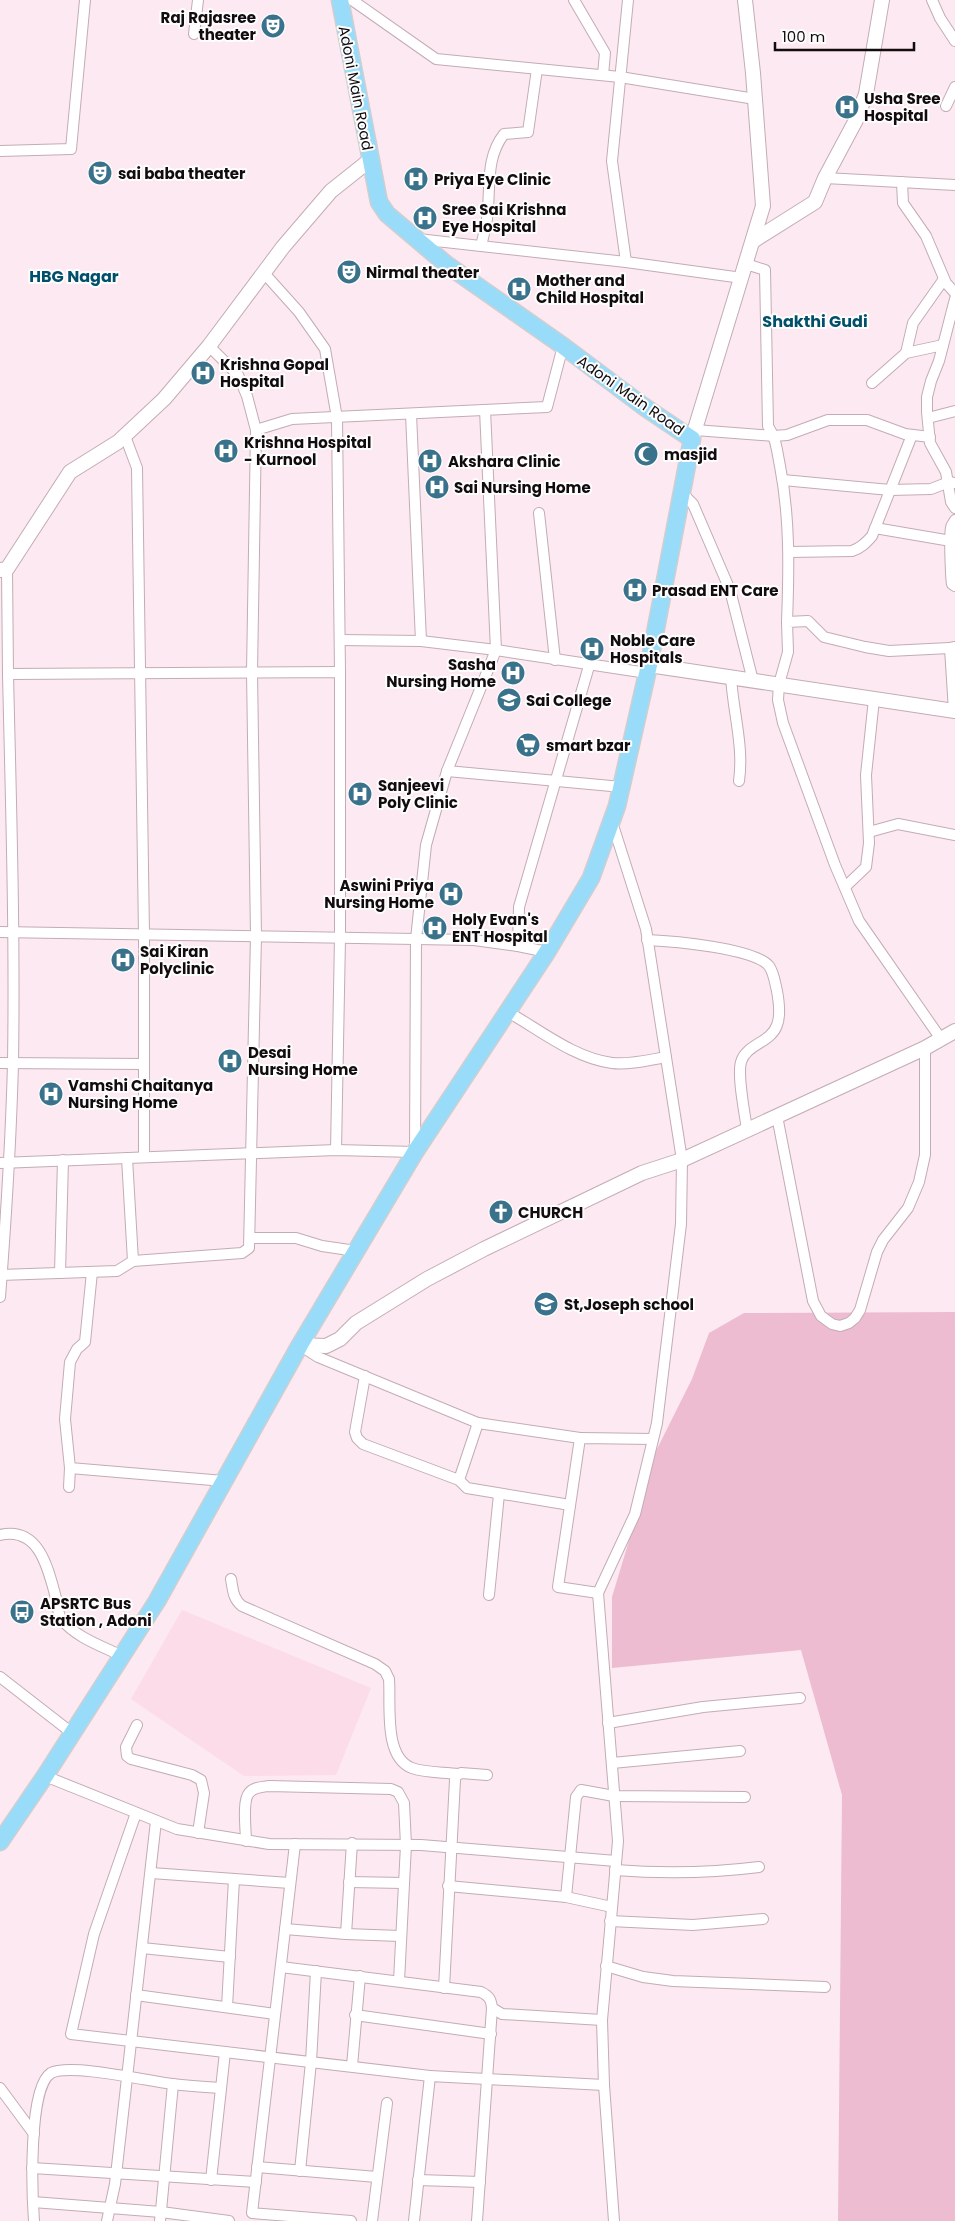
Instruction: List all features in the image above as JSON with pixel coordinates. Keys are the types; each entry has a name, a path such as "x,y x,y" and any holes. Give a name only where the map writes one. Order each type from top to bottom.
{"main road":[{"name":"Adoni Main Road","path":"0,1842 45,1776 157,1601 300,1345 415,1152 548,952 591,878 622,787 648,669 694,435 643,406 563,346 446,264 387,214 379,202 340,0"}],"street":[{"path":"0,151 71,149 85,0"},
{"path":"194,34 198,0"},
{"path":"352,0 436,59 620,76 755,99"},
{"path":"574,0 605,53 603,75"},
{"path":"626,262 612,161 628,0"},
{"path":"744,0 764,206 694,435 787,435 828,420 867,420 912,435 930,437"},
{"path":"753,241 815,202 825,178 856,120 866,94 882,0"},
{"path":"932,0 940,18 955,41"},
{"path":"481,246 487,223 494,148 504,134 528,132 537,69"},
{"path":"946,106 955,87"},
{"path":"0,1297 5,1163 13,1063 13,932 4,569 70,472 125,436 164,399 209,346 264,273 332,191 370,160"},
{"path":"825,178 955,185"},
{"path":"902,182 903,203 926,236 944,279 955,293"},
{"path":"415,239 626,262 742,278"},
{"path":"746,264 765,270 768,426 774,436 786,496 790,552 787,622 788,652 778,684 778,700 783,723 859,921 941,1039"},
{"path":"264,273 299,312 325,349 337,418 340,640 340,938 336,1150"},
{"path":"906,353 913,323 944,279"},
{"path":"955,299 928,397 930,437 934,453 952,482 951,502 955,508"},
{"path":"872,382 906,353 943,345"},
{"path":"1,1275 117,1271 133,1260 242,1253 249,1248 256,936 252,672 256,430 247,396 238,375 209,346"},
{"path":"256,430 292,419 547,407 563,346"},
{"path":"5,1163 336,1150 415,1152 416,939 426,845 447,770 496,650 484,410"},
{"path":"928,418 955,411"},
{"path":"410,414 421,641"},
{"path":"790,552 852,551 859,549 872,536 912,435"},
{"path":"125,436 137,468 144,934 144,1157"},
{"path":"783,480 890,490 931,489 952,482"},
{"path":"682,492 693,504 730,590 753,680"},
{"path":"539,513 555,660"},
{"path":"955,520 951,526 951,578 952,584 955,586"},
{"path":"875,528 951,541"},
{"path":"340,640 421,641 496,650 589,666 648,669 731,677 954,711 953,647 881,650 824,637 808,621 787,622"},
{"path":"518,946 519,907 589,666"},
{"path":"8,674 340,672"},
{"path":"731,677 732,703 740,749 739,781"},
{"path":"845,887 866,867 870,843 866,775 874,699"},
{"path":"447,770 622,787"},
{"path":"612,821 648,940 682,1160 681,1224 657,1423 635,1514 598,1593 618,1841 602,2020 604,2086 614,2221"},
{"path":"869,832 898,824 955,834"},
{"path":"0,932 474,940 548,952"},
{"path":"648,940 698,943 754,957 768,965 773,973 778,998 779,1018 776,1028 765,1039 746,1051 740,1067 747,1130"},
{"path":"508,1012 587,1056 612,1063 643,1062 666,1057"},
{"path":"300,1345 326,1346 340,1339 356,1323 427,1279 484,1249 642,1173 682,1160 925,1048 955,1031"},
{"path":"777,1116 813,1301 821,1316 832,1324 840,1326 849,1323 860,1310 877,1252 883,1240 908,1208 919,1182 925,1156 925,1048"},
{"path":"0,1063 144,1064"},
{"path":"127,1158 133,1260"},
{"path":"60,1273 63,1160"},
{"path":"250,1238 296,1238 322,1246 356,1251"},
{"path":"69,1487 70,1468 65,1419 70,1362 76,1349 85,1342 92,1272"},
{"path":"300,1345 318,1357 478,1423 580,1438 653,1439"},
{"path":"365,1376 355,1432 362,1444 459,1480 467,1488 570,1505"},
{"path":"459,1480 478,1423"},
{"path":"580,1438 558,1587 598,1593"},
{"path":"70,1468 224,1481"},
{"path":"489,1595 499,1494"},
{"path":"0,1534 13,1532 29,1538 35,1544 50,1576 62,1619 85,1639 122,1656"},
{"path":"231,1579 233,1596 236,1602 242,1606 375,1664 385,1671 389,1679 391,1743 404,1764 412,1768 458,1774 487,1775"},
{"path":"0,1677 72,1733"},
{"path":"608,1723 703,1707 800,1698"},
{"path":"138,1725 126,1747 127,1756 144,1764 198,1777 201,1780 204,1792 198,1833"},
{"path":"612,1763 740,1750"},
{"path":"444,1988 448,1886 455,1780 458,1774"},
{"path":"45,1776 177,1829 246,1842 295,1844 352,1843 452,1848 571,1858 677,1873 719,1872 759,1867"},
{"path":"246,1842 245,1801 249,1793 256,1788 269,1786 391,1789 398,1792 404,1803 406,1845 399,1981"},
{"path":"566,1896 578,1793 586,1790 614,1796 745,1797"},
{"path":"136,1813 94,1934 71,2034 430,2076 604,2086"},
{"path":"107,2221 117,2173 156,1821"},
{"path":"346,1934 352,1843"},
{"path":"295,1844 256,2182 250,2217 352,2221"},
{"path":"151,1873 290,1883"},
{"path":"227,2007 234,1879"},
{"path":"349,1882 404,1883"},
{"path":"448,1886 566,1896 612,1907"},
{"path":"610,1921 693,1925 763,1918"},
{"path":"285,1929 400,1936"},
{"path":"142,1948 230,1957"},
{"path":"281,1966 481,1992 488,1995 492,2000 477,2221"},
{"path":"606,1966 643,1977 673,1981 825,1987"},
{"path":"300,2171 311,2062 316,1971"},
{"path":"352,2066 355,2015 360,1976"},
{"path":"136,1995 275,2014"},
{"path":"492,2008 502,2014 602,2020"},
{"path":"355,2015 491,2034"},
{"path":"211,2180 225,2052"},
{"path":"34,2221 32,2168 34,2134 38,2098 42,2085 49,2074 57,2071 79,2070 173,2084 221,2088"},
{"path":"414,2221 430,2076"},
{"path":"160,2216 173,2084"},
{"path":"0,2088 34,2134"},
{"path":"372,2221 387,2104"},
{"path":"257,2167 377,2177"},
{"path":"32,2168 164,2178 256,2182"},
{"path":"418,2180 480,2182"},
{"path":"33,2202 110,2207 160,2216 225,2221"}],"shaded area":[{"path":"955,1312 955,2221 838,2221 842,1795 801,1650 612,1668 612,1597 656,1451 692,1379 709,1333 744,1313"},
{"path":"182,1610 371,1688 336,1775 244,1776 131,1699"}],"place":[{"name":"Raj Rajasree theater","path":"273,26"},
{"name":"Usha Sree Hospital","path":"847,107"},
{"name":"sai baba theater","path":"100,173"},
{"name":"Priya Eye Clinic","path":"416,179"},
{"name":"Sree Sai Krishna Eye Hospital","path":"425,218"},
{"name":"Nirmal theater","path":"349,272"},
{"name":"Mother and Child Hospital","path":"519,289"},
{"name":"Krishna Gopal Hospital","path":"203,373"},
{"name":"Krishna Hospital - Kurnool","path":"226,451"},
{"name":"masjid","path":"646,454"},
{"name":"Akshara Clinic","path":"430,461"},
{"name":"Sai Nursing Home","path":"437,487"},
{"name":"Prasad ENT Care","path":"635,590"},
{"name":"Noble Care Hospitals","path":"592,649"},
{"name":"Sasha Nursing Home","path":"513,673"},
{"name":"Sai College","path":"509,700"},
{"name":"smart bzar","path":"528,745"},
{"name":"Sanjeevi Poly Clinic","path":"360,794"},
{"name":"Aswini Priya Nursing Home","path":"451,894"},
{"name":"Holy Evan's ENT Hospital","path":"435,928"},
{"name":"Sai Kiran Polyclinic","path":"123,960"},
{"name":"Desai Nursing Home","path":"230,1061"},
{"name":"Vamshi Chaitanya Nursing Home","path":"51,1094"},
{"name":"CHURCH","path":"501,1212"},
{"name":"St,Joseph school","path":"546,1304"},
{"name":"APSRTC Bus Station , Adoni","path":"22,1612"}],"district":[{"name":"HBG Nagar","path":"74,276"},
{"name":"Shakthi Gudi","path":"815,321"}]}
